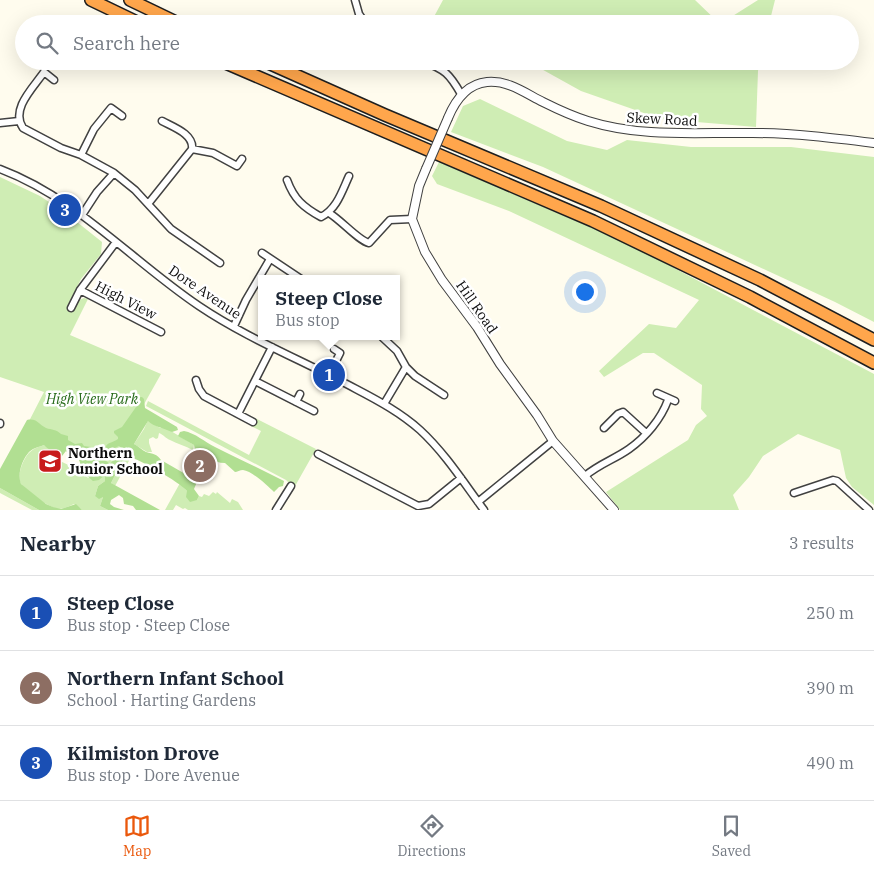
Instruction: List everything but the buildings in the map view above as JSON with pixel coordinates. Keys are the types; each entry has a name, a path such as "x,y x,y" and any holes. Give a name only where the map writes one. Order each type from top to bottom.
{"highway":[{"path":"91,0 122,15"},
{"path":"130,0 161,15"},
{"path":"242,70 593,221 750,297 874,362"},
{"path":"285,70 601,206 760,280 874,340"}],"street":[{"path":"355,0 360,15"},
{"path":"329,213 340,220 362,240 369,243 390,220 412,219 419,186 455,102 461,94 452,79 442,70"},
{"path":"54,80 44,72 24,101 18,113 19,121 25,131 81,155 114,173 135,190 171,229 220,263"},
{"name":"Skew Road","path":"461,94 472,85 498,82 513,86 565,113 612,128 645,133 754,133 874,143"},
{"path":"81,155 94,129 111,108 122,116"},
{"path":"0,123 19,121"},
{"path":"148,204 192,149 193,144 186,135 162,121"},
{"path":"192,149 213,153 237,166 242,159"},
{"name":"Dore Avenue","path":"0,169 36,185 55,196 198,306 258,339"},
{"path":"82,215 97,192 114,173"},
{"path":"287,180 292,192 302,205 321,217 329,213 339,198 349,176"},
{"path":"285,198 292,192"},
{"name":"Hill Road","path":"412,219 429,259 477,327 500,364 538,415 553,441 586,476 614,510"},
{"name":"High View","path":"71,308 80,290 116,242"},
{"path":"262,253 295,275"},
{"path":"261,275 270,259"},
{"path":"234,326 258,280"},
{"name":"High View","path":"80,290 160,332"},
{"name":"Dore Avenue","path":"259,340 384,404 420,430 438,448 484,510"},
{"path":"385,340 397,351 406,367 415,376 444,395"},
{"path":"238,414 272,347"},
{"path":"329,375 340,353 334,349"},
{"path":"384,404 406,367"},
{"path":"196,380 204,396 253,422"},
{"path":"255,381 314,411"},
{"path":"586,476 597,466 630,448 646,433 671,400 657,393"},
{"path":"296,402 300,394"},
{"path":"604,428 618,414 623,412 646,433"},
{"path":"478,502 553,441"},
{"path":"318,454 424,508 460,478"},
{"path":"794,494 833,480 837,481 869,510"},
{"path":"276,510 291,486"}],"green space":[{"path":"443,0 695,0 711,15 435,15"},
{"path":"758,0 775,0 771,15 734,15"},
{"path":"543,70 758,70 756,127 661,119 581,91"},
{"path":"480,99 567,141 607,150 627,140 691,147 791,147 874,157 874,322 835,302 543,167 451,132 463,106"},
{"path":"439,162 625,242 874,374 874,505 852,487 846,478 840,450 798,434 763,456 749,477 733,495 739,510 620,510 606,492 688,440 696,425 707,416 701,409 702,385 654,353 643,353 604,377 599,371 649,324 676,328 699,300 509,211 437,184 432,176"},
{"name":"High View Park","path":"0,177 40,196 67,214 102,242 101,254 81,279 67,307 72,309 77,301 84,298 88,299 70,335 161,374 143,406 123,449 107,470 26,427 44,392 0,377"},
{"path":"142,397 145,408 177,427 178,430 172,432 148,421 134,444 146,452 156,455 161,460 194,479 197,482 194,489 199,496 197,500 190,502 186,497 187,491 176,482 158,470 125,456 111,483 160,510 136,510 133,506 124,504 123,498 119,495 111,500 110,504 124,510 108,510 100,506 103,497 99,499 95,496 98,486 105,481 105,475 99,480 93,481 81,471 79,460 76,457 66,451 62,456 56,449 49,449 44,445 26,455 20,472 21,484 46,504 53,507 61,509 76,504 82,510 39,510 0,488 0,469 27,420 35,421 46,428 56,430 68,436 68,440 75,444 82,443 84,446 91,447 93,455 102,458 110,464 123,449 119,446 105,450 105,447 118,439 114,431 122,427 136,407 131,402 133,398"},
{"path":"148,401 249,455 261,431 251,426 255,418 316,449 294,488 286,480 146,406"},
{"path":"148,420 160,428 166,428 194,445 193,450 159,433 158,438 153,437 149,439 152,452 147,452 134,444"},
{"path":"184,431 284,481 283,486 274,492 251,473 243,470 235,472 225,463 209,458 195,450 194,445 178,436 180,432"},
{"path":"44,445 56,449 62,456 60,461 81,471 88,478 105,475 105,481 98,486 95,496 103,497 100,506 108,510 82,510 74,504 59,509 55,508 38,499 23,487 19,476 23,462 28,454"},
{"path":"125,456 131,457 115,486 111,483"},
{"path":"180,483 187,493 197,500 199,496 202,497 204,494 209,496 213,492 216,494 217,492 230,503 232,499 238,502 243,510 188,510 176,505 173,510 165,510"},
{"path":"0,488 39,510 32,510 0,493"}],"place":[{"name":"Kilmiston Drove","path":"65,210"},
{"name":"Steep Close","path":"329,375"},
{"name":"Northern Junior School","path":"50,461"},
{"name":"Northern Infant School","path":"200,466"}]}
